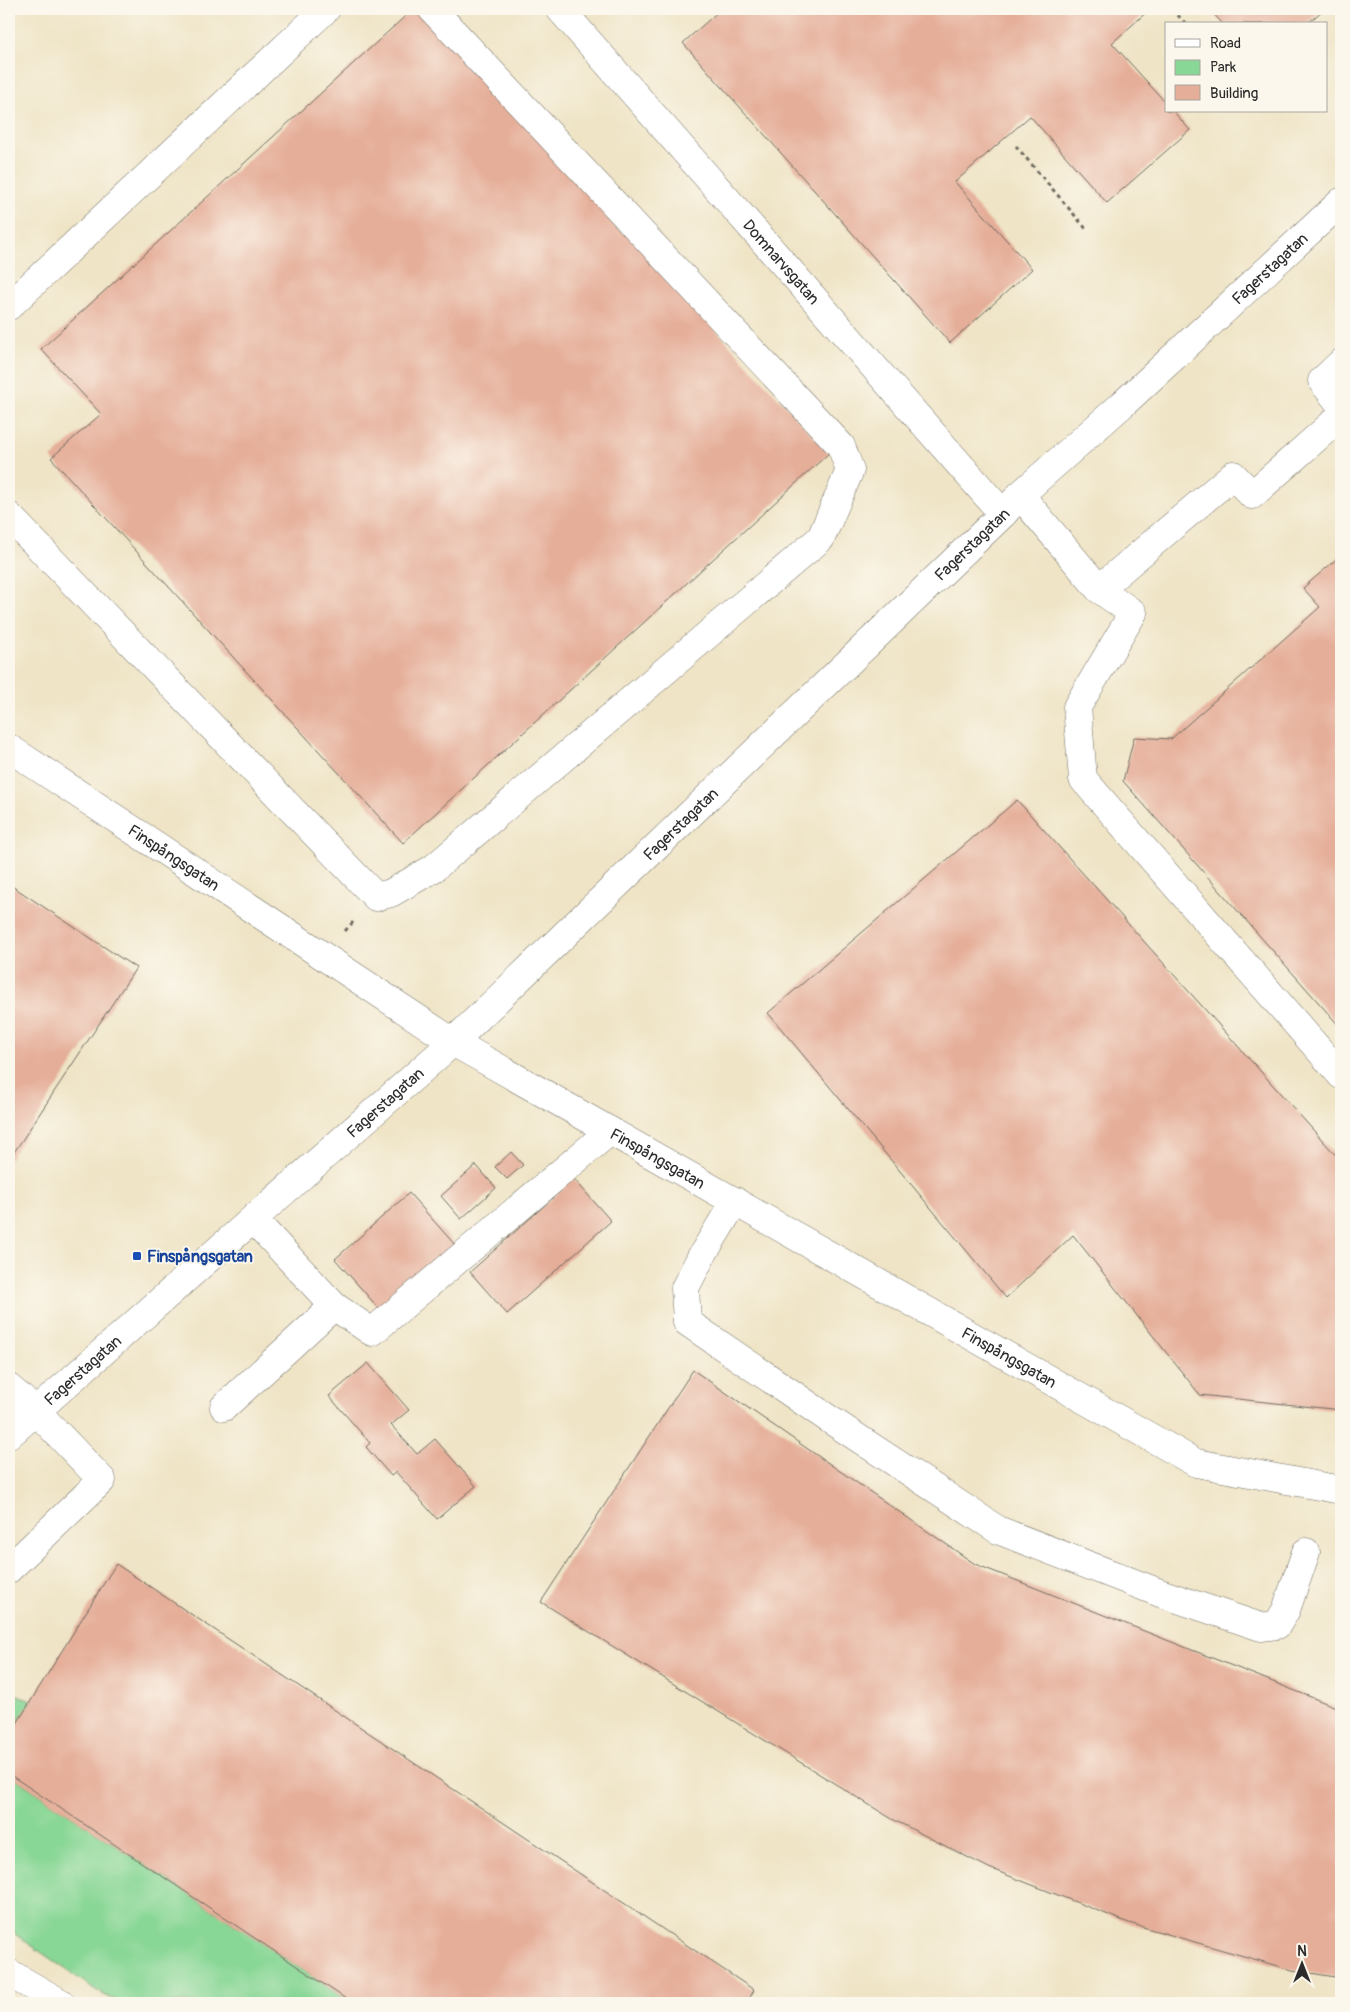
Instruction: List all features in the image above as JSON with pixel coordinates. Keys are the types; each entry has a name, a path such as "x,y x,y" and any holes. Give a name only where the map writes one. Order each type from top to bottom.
{"street":[{"path":"9,306 326,9"},
{"path":"9,516 376,897 391,893 434,868 821,538 850,470 842,446 432,9"},
{"name":"Domnarvsgatan","path":"560,9 1012,504 1099,590 1133,614 1076,706 1083,779 1341,1075"},
{"name":"Fagerstagatan","path":"9,1435 454,1042 1012,504 1341,202"},
{"path":"1341,363 1322,381 1341,405"},
{"path":"1099,590 1233,475 1252,494 1341,416"},
{"name":"Finspångsgatan","path":"9,748 454,1042 1196,1464 1341,1490"},
{"path":"253,1218 334,1306 372,1332 610,1131"},
{"path":"735,1202 701,1257 685,1288 686,1322 998,1530 1160,1593 1260,1627 1277,1625 1286,1610 1306,1552"},
{"path":"224,1406 334,1306"},
{"path":"9,1388 36,1411 102,1480 9,1569"},
{"path":"9,1973 61,2003"}],"path":[{"path":"1172,9 1184,22"},
{"path":"1016,146 1088,231"},
{"path":"323,956 376,897"}],"green space":[{"path":"9,1691 31,1701 9,1736"},
{"path":"9,1774 352,2003 121,2003 100,1993 9,1930"}],"building":[{"path":"413,9 421,9 829,453 403,843 51,458 101,414 41,349"},
{"path":"721,9 1150,9 1112,43 1165,102 1165,112 1174,112 1190,130 1107,203 1030,116 955,182 1032,269 950,343 683,43"},
{"path":"1209,9 1324,9 1309,22 1221,22"},
{"path":"1340,556 1341,1028 1123,781 1134,737 1171,739 1320,607 1303,588"},
{"path":"1017,800 1341,1161 1341,1410 1200,1395 1073,1235 1006,1298 768,1013"},
{"path":"9,884 136,968 9,1160"},
{"path":"511,1152 523,1165 507,1179 495,1167"},
{"path":"476,1165 496,1188 461,1219 441,1196"},
{"path":"574,1179 611,1221 507,1314 470,1272"},
{"path":"409,1193 456,1246 382,1312 335,1259"},
{"path":"368,1363 409,1410 391,1425 417,1454 435,1439 476,1486 437,1519 396,1472 391,1476 366,1447 370,1443 329,1396"},
{"path":"693,1370 975,1564 1341,1709 1341,1978 1292,1970 1129,1923 989,1868 892,1819 541,1602"},
{"path":"116,1564 754,1990 747,2003 352,2003 9,1774 9,1736"}],"place":[{"name":"Finspångsgatan","path":"137,1256"}]}
